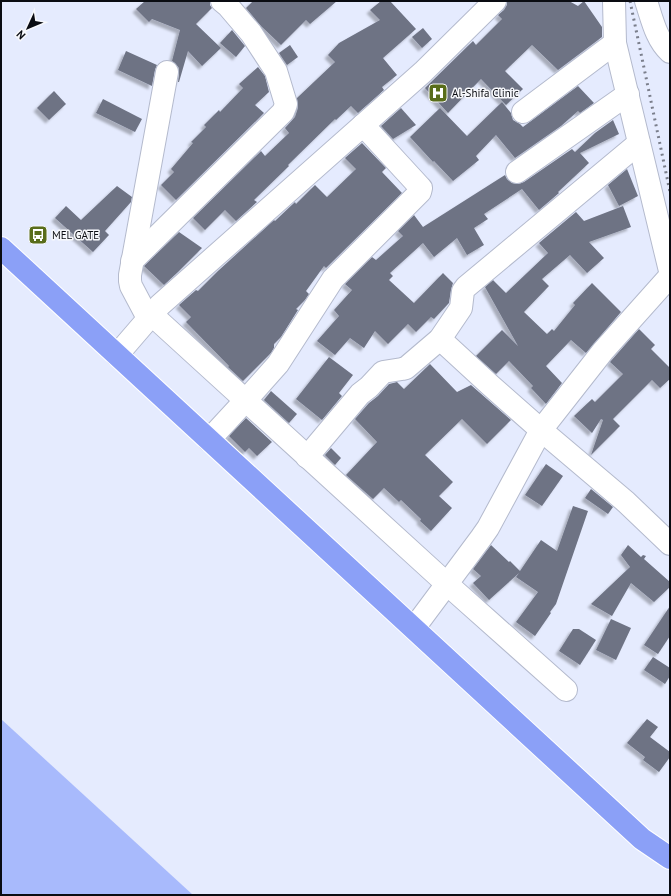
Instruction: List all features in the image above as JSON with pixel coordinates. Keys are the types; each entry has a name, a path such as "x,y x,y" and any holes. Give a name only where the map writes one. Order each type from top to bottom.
{"highway":[{"path":"1,248 642,839 669,855"}],"street":[{"path":"132,261 283,112 285,108 286,104 276,71 251,33 222,1"},
{"path":"117,355 160,305 423,72 496,1"},
{"path":"614,1 615,42 670,271"},
{"path":"646,1 658,37 670,52"},
{"path":"523,112 615,42"},
{"path":"167,72 130,275 131,286 150,316 566,690"},
{"path":"517,172 628,94"},
{"path":"209,440 278,364 333,279 421,190 420,187 363,125"},
{"path":"307,457 360,394 369,387 382,372 406,368 440,338 461,308 466,287 639,143"},
{"path":"414,628 488,528 541,430 603,351 670,276"},
{"path":"440,338 541,430 626,502 670,544"}],"shaded area":[{"path":"1,719 193,895 1,895"}],"building":[{"path":"145,1 210,1 212,8 196,24 221,48 202,66 188,51 178,82 179,68 172,61 180,30 152,19 149,22 136,9"},
{"path":"253,1 337,1 310,24 306,20 281,45 261,26 246,8"},
{"path":"381,1 390,1 416,29 383,58 397,75 382,87 384,90 358,113 351,106 336,120 335,119 254,200 257,202 236,221 225,210 205,230 193,218 261,151 265,156 289,133 285,128 295,117 298,108 297,98 335,62 328,55 339,43 380,20 370,10"},
{"path":"507,1 569,1 578,6 584,1 602,27 602,37 558,70 532,45 505,71 523,89 506,105 481,79 448,113 425,88 473,41 476,45 502,19 498,15 504,10 507,5"},
{"path":"423,28 432,39 422,48 412,37"},
{"path":"232,30 245,46 236,57 220,43"},
{"path":"290,45 298,57 287,65 279,53"},
{"path":"126,51 157,65 152,86 118,70"},
{"path":"258,67 265,76 269,92 255,105 264,113 176,200 161,185 174,172 171,169 193,143 191,142 206,127 204,125 219,110 220,112 243,88 239,84"},
{"path":"578,86 594,103 580,113 578,111 561,126 515,158 496,135 476,156 479,160 453,181 410,137 440,108 467,136 502,102 511,113 513,120 523,127"},
{"path":"54,91 66,104 49,120 37,108"},
{"path":"103,99 142,119 135,132 96,113"},
{"path":"401,108 416,125 393,139 381,126"},
{"path":"613,120 619,134 580,153 589,163 558,192 559,193 539,210 522,189 484,214 488,219 474,228 484,245 467,255 457,238 434,257 423,243 390,273 393,276 389,280 414,303 443,273 453,283 449,303 434,319 431,317 416,332 408,324 388,344 375,331 364,348 350,338 335,355 317,341 339,316 334,310 352,290 345,284 372,257 376,260 403,236 398,231 414,215 423,227 505,175 512,183 518,184 524,182 572,149 575,152 595,133"},
{"path":"362,143 386,168 382,172 402,193 326,268 324,266 306,291 309,294 296,309 298,310 281,337 274,344 274,348 271,353 243,381 186,322 191,317 179,305 196,290 198,291 274,220 275,221 295,202 296,204 315,185 327,197 356,169 345,158"},
{"path":"627,169 638,196 619,206 608,185"},
{"path":"117,186 132,197 131,202 105,231 109,235 93,252 55,218 66,206 81,220"},
{"path":"623,206 631,227 589,242 604,258 587,273 570,255 542,279 549,286 524,312 547,334 552,329 554,331 575,305 573,303 592,283 621,312 586,353 571,340 546,366 562,383 546,404 531,388 533,386 509,361 496,374 476,356 502,330 518,346 485,287 493,280 506,293 548,253 539,243 576,212 584,221"},
{"path":"179,232 202,248 164,285 144,266"},
{"path":"639,329 655,345 651,349 670,368 670,379 660,388 652,380 613,419 620,426 591,455 603,420 601,419 592,433 574,416 592,399 595,402 623,374 610,362"},
{"path":"329,357 353,375 339,393 342,396 322,420 296,399"},
{"path":"430,364 457,392 471,385 511,420 487,444 462,419 425,455 453,482 439,496 452,508 431,531 401,500 399,502 384,488 373,499 346,475 377,442 355,419 389,384 397,382 404,389"},
{"path":"271,391 297,414 289,423 264,400"},
{"path":"246,418 272,442 257,456 249,448 245,452 229,436"},
{"path":"331,448 341,458 335,465 325,455"},
{"path":"546,464 563,476 542,506 525,495"},
{"path":"591,489 613,507 608,514 585,498"},
{"path":"573,506 588,511 556,604 535,636 516,622 538,592 516,577 519,573 489,600 473,583 481,576 473,569 491,545 520,571 541,540 557,551"},
{"path":"628,545 641,557 643,555 646,556 644,559 670,582 670,587 654,602 631,583 612,616 591,604 630,567 621,555"},
{"path":"670,606 670,636 658,654 644,645"},
{"path":"611,619 631,628 616,660 596,650"},
{"path":"573,629 579,629 596,640 580,665 559,651"},
{"path":"653,657 670,668 670,676 665,684 644,670"},
{"path":"647,719 658,727 650,737 670,752 670,757 659,772 643,760 645,757 627,743"}],"railway":[{"path":"630,1 670,192"}],"place":[{"name":"Al-Shifa Clinic","path":"438,93"},
{"name":"MEL GATE","path":"38,235"}]}
